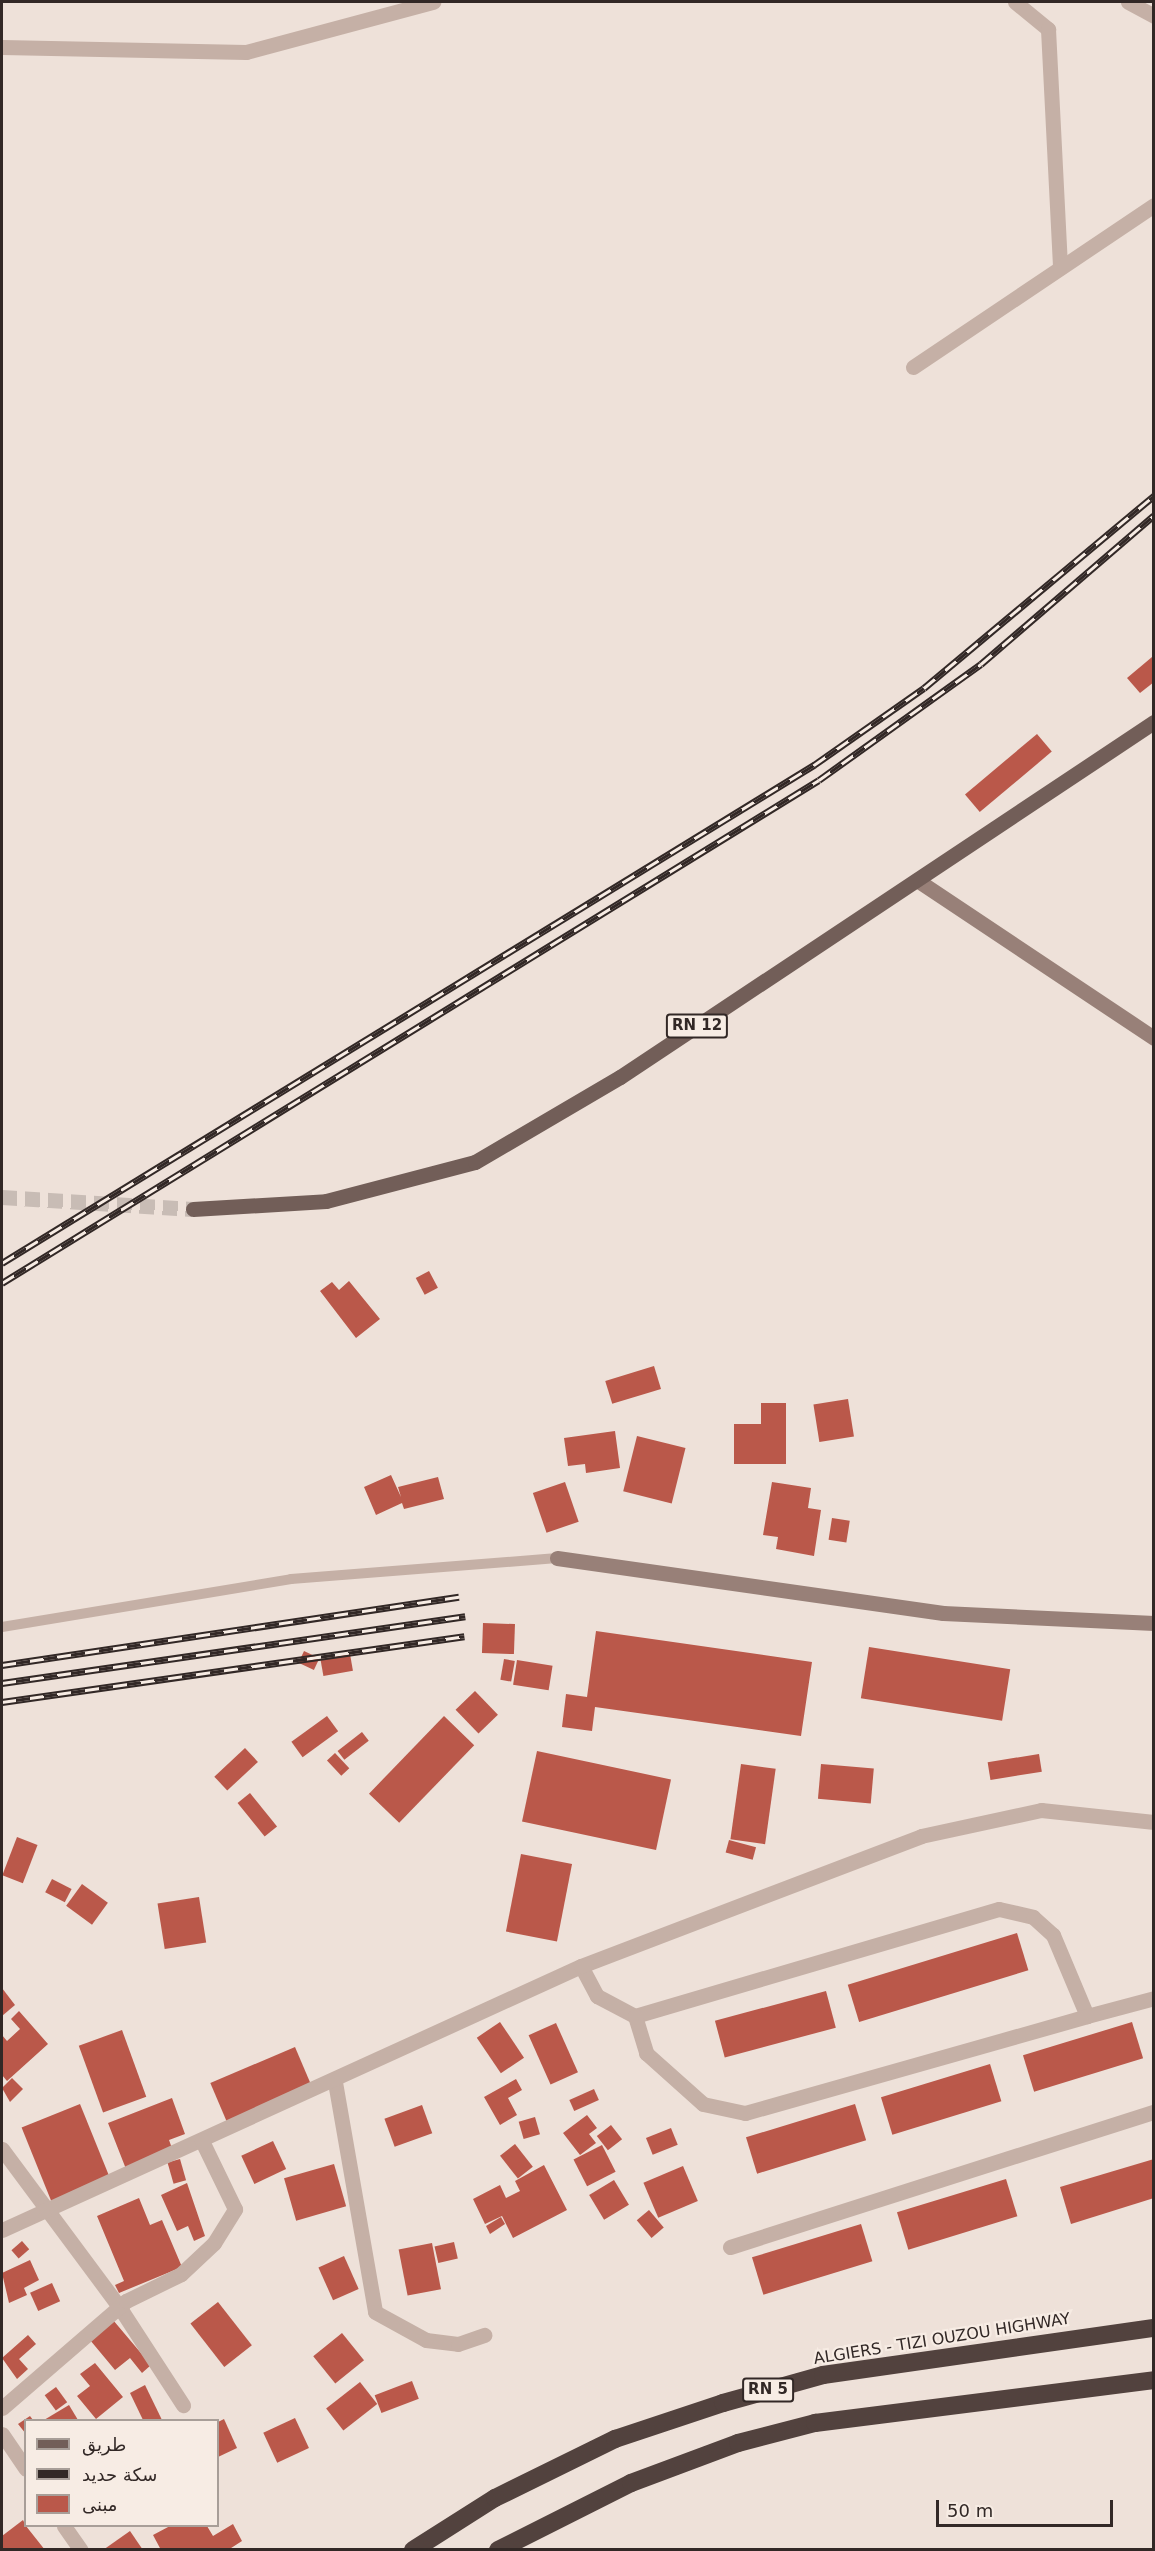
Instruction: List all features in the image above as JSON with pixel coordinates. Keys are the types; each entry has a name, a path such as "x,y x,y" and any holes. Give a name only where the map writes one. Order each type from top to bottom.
{"highway":[{"name":"ALGIERS - TIZI OUZOU HIGHWAY","path":"413,2550 495,2498 615,2439 723,2403 823,2375 1154,2328"},
{"path":"498,2550 631,2483 748,2440 815,2423 1154,2380"}],"main road":[{"name":"RN 12","path":"193,1209 326,1201 475,1162 620,1077 1154,722"}],"street":[{"path":"2,46 246,52 433,2"},
{"path":"1015,2 1048,28 1060,268"},
{"path":"1128,2 1154,16"},
{"path":"913,367 1154,205"},
{"path":"917,880 1154,1038"},
{"path":"557,1558 942,1613 1154,1623"},
{"path":"2,2230 335,2082 581,1966 921,1836 1041,1810 1154,1822"},
{"path":"581,1966 597,1996 635,2016 999,1909 1033,1917 1053,1935 1087,2016"},
{"path":"635,2016 646,2053 703,2104 745,2113 1154,1998"},
{"path":"335,2082 375,2312 426,2340 458,2344 484,2335"},
{"path":"730,2247 1154,2112"},
{"path":"2,2408 120,2308 181,2274 229,2223 232,2199 202,2141"},
{"path":"2,2149 49,2209 120,2308 183,2405"},
{"path":"2,2433 24,2466"},
{"path":"65,2527 81,2550"}],"lane":[{"path":"2,1627 291,1579 557,1558"}],"building":[{"path":"1152,657 1154,682 1140,693 1127,678"},
{"path":"1037,734 1052,752 980,812 965,794"},
{"path":"429,1271 438,1288 425,1295 416,1278"},
{"path":"349,1281 380,1319 356,1338 320,1291 332,1282 339,1290"},
{"path":"654,1366 661,1389 612,1404 605,1381"},
{"path":"848,1399 854,1437 819,1442 813,1404"},
{"path":"761,1403 786,1403 786,1464 734,1464 734,1424 761,1424"},
{"path":"615,1431 620,1468 586,1473 585,1464 568,1466 564,1438"},
{"path":"637,1436 686,1448 672,1503 623,1491"},
{"path":"391,1475 401,1497 398,1487 438,1477 444,1499 404,1509 402,1503 376,1515 364,1487"},
{"path":"565,1482 579,1522 547,1533 533,1493"},
{"path":"772,1482 811,1488 808,1508 821,1510 814,1556 776,1549 778,1537 763,1535"},
{"path":"832,1518 850,1521 846,1543 829,1540"},
{"path":"483,1623 515,1624 514,1654 482,1653"},
{"path":"596,1631 812,1662 801,1736 595,1707 592,1731 562,1727 566,1694 587,1697"},
{"path":"869,1647 1010,1669 1002,1721 861,1698"},
{"path":"304,1651 319,1658 314,1670 299,1663"},
{"path":"350,1654 353,1671 323,1676 320,1659"},
{"path":"504,1659 515,1661 511,1682 500,1680"},
{"path":"517,1660 553,1666 549,1690 513,1685"},
{"path":"475,1691 498,1715 479,1733 456,1710"},
{"path":"327,1716 338,1731 303,1757 291,1742"},
{"path":"444,1716 474,1745 399,1823 369,1794"},
{"path":"362,1732 369,1741 344,1760 338,1751"},
{"path":"245,1748 258,1762 227,1791 214,1777"},
{"path":"537,1751 671,1779 656,1850 522,1821"},
{"path":"335,1753 349,1768 341,1776 327,1761"},
{"path":"1039,1754 1042,1772 990,1780 988,1762"},
{"path":"741,1764 776,1769 765,1844 730,1839"},
{"path":"821,1764 874,1769 871,1803 818,1799"},
{"path":"250,1793 277,1826 265,1836 238,1803"},
{"path":"17,1837 38,1845 23,1883 2,1875"},
{"path":"729,1840 756,1847 753,1860 726,1853"},
{"path":"521,1854 572,1864 557,1941 506,1932"},
{"path":"52,1879 72,1889 65,1902 45,1892"},
{"path":"82,1884 108,1903 92,1925 66,1906"},
{"path":"199,1897 206,1942 165,1949 158,1904"},
{"path":"1017,1933 1028,1970 859,2022 848,1985"},
{"path":"2,1988 15,2005 2,2016"},
{"path":"826,1991 836,2028 725,2057 715,2021"},
{"path":"19,2011 48,2044 7,2081 2,2075 2,2035 7,2041 20,2029 11,2019"},
{"path":"500,2022 524,2058 501,2073 477,2038"},
{"path":"1132,2022 1143,2058 1034,2092 1023,2055"},
{"path":"556,2023 578,2072 551,2085 529,2035"},
{"path":"122,2030 146,2097 103,2112 79,2046"},
{"path":"295,2047 312,2087 227,2123 210,2083"},
{"path":"990,2064 1001,2101 892,2135 881,2097"},
{"path":"12,2078 23,2089 10,2102 2,2088"},
{"path":"516,2079 522,2090 508,2098 517,2115 500,2125 484,2097"},
{"path":"594,2089 599,2100 574,2111 569,2100"},
{"path":"172,2098 185,2134 169,2140 173,2151 126,2169 108,2123"},
{"path":"80,2104 110,2179 52,2203 22,2128"},
{"path":"855,2104 866,2140 757,2174 746,2137"},
{"path":"422,2105 432,2133 395,2147 384,2119"},
{"path":"587,2115 597,2128 589,2134 596,2143 580,2155 563,2133"},
{"path":"535,2117 540,2134 524,2139 519,2122"},
{"path":"611,2125 622,2139 608,2150 597,2136"},
{"path":"671,2128 678,2145 653,2155 646,2138"},
{"path":"273,2141 286,2169 254,2184 241,2156"},
{"path":"515,2144 533,2167 518,2179 500,2156"},
{"path":"602,2145 616,2172 587,2186 573,2160"},
{"path":"180,2159 186,2180 174,2184 168,2163"},
{"path":"1154,2159 1154,2198 1071,2224 1060,2187"},
{"path":"334,2164 346,2206 296,2221 284,2178"},
{"path":"544,2165 567,2210 513,2238 502,2216 485,2224 473,2199 500,2185 506,2198 520,2191 515,2181"},
{"path":"683,2166 698,2201 658,2218 643,2183"},
{"path":"1006,2179 1017,2216 908,2250 897,2212"},
{"path":"614,2180 629,2205 604,2220 589,2195"},
{"path":"187,2183 205,2236 194,2241 188,2226 177,2231 161,2195"},
{"path":"139,2198 150,2225 162,2220 182,2267 119,2293 115,2285 124,2281 97,2216"},
{"path":"649,2210 664,2228 652,2238 637,2220"},
{"path":"501,2217 505,2224 490,2234 486,2226"},
{"path":"861,2224 872,2261 763,2295 752,2257"},
{"path":"22,2241 29,2249 19,2258 11,2250"},
{"path":"454,2242 458,2259 438,2263 435,2246"},
{"path":"432,2243 441,2289 408,2296 399,2249"},
{"path":"344,2256 359,2289 333,2300 318,2267"},
{"path":"30,2260 39,2280 24,2288 27,2295 9,2303 2,2273"},
{"path":"52,2283 60,2301 38,2311 30,2293"},
{"path":"218,2302 252,2345 224,2367 190,2324"},
{"path":"113,2320 151,2365 142,2373 130,2358 115,2370 90,2340"},
{"path":"342,2333 364,2360 335,2383 313,2356"},
{"path":"28,2335 36,2344 19,2359 28,2369 17,2379 2,2358"},
{"path":"95,2363 123,2397 96,2419 77,2396 90,2386 80,2374"},
{"path":"412,2381 419,2399 381,2413 375,2395"},
{"path":"360,2382 377,2404 343,2431 326,2408"},
{"path":"145,2385 162,2419 143,2419 130,2393"},
{"path":"56,2387 67,2402 56,2411 45,2395"},
{"path":"69,2405 77,2419 46,2419"},
{"path":"295,2418 309,2448 277,2463 263,2433"},
{"path":"224,2419 237,2448 219,2457 219,2422"},
{"path":"24,2420 24,2432 18,2424"},
{"path":"23,2520 24,2527 27,2527 45,2550 2,2550 2,2536"},
{"path":"233,2524 242,2541 228,2550 161,2550 153,2535 168,2527 208,2527 213,2536"},
{"path":"130,2531 143,2550 103,2550"}],"tunnel":[{"path":"2,1197 193,1209"}],"railway":[{"path":"2,1263 814,765 924,688 1154,496"},
{"path":"2,1283 819,780 981,664 1154,515"},
{"path":"2,1665 459,1597"},
{"path":"2,1683 465,1616"},
{"path":"2,1702 464,1636"}]}
